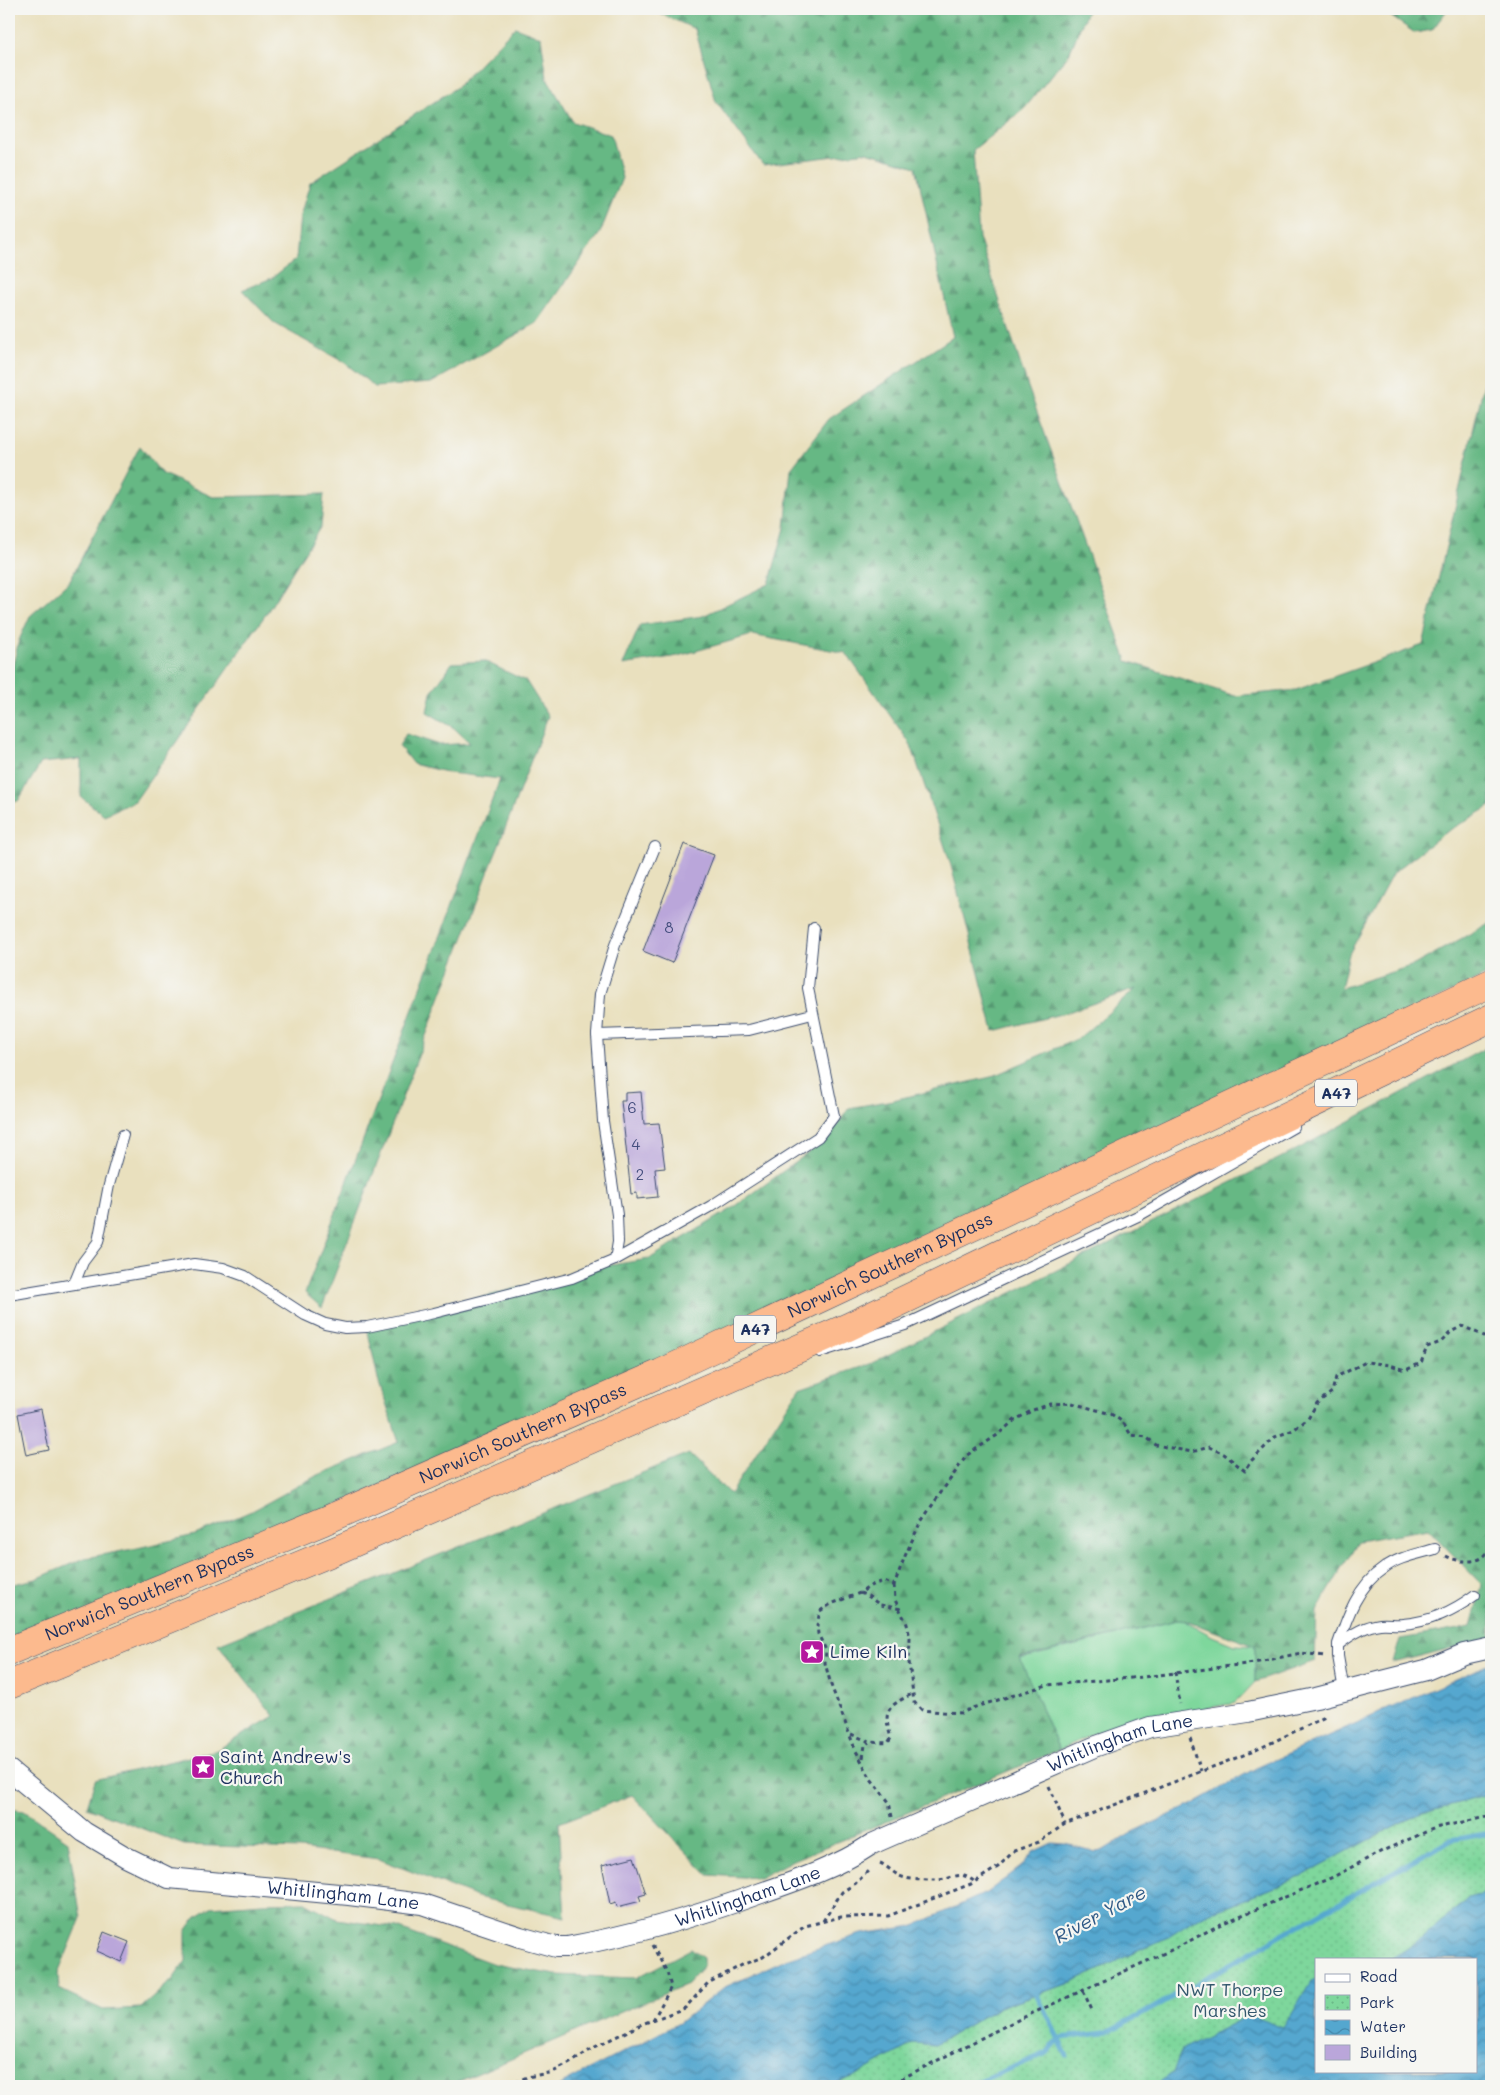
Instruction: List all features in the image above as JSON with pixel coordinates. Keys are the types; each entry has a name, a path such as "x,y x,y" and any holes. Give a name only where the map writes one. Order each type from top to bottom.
{"highway":[{"name":"Norwich Southern Bypass","path":"9,1651 324,1521 661,1373 1491,983"},
{"name":"Norwich Southern Bypass","path":"9,1685 337,1550 848,1327 1491,1018"}],"street":[{"name":"Whitlingham Lane","path":"9,1770 84,1832 126,1858 169,1878 335,1893 422,1904 556,1947 567,1948 644,1932 791,1883 855,1855 872,1844 896,1833 1042,1772 1094,1747 1150,1727 1248,1712 1344,1691 1426,1670 1464,1654 1491,1648"}],"lane":[{"path":"615,1260 618,1242 617,1214 603,1121 597,1035 600,994 615,945 655,847"},
{"path":"9,1296 194,1264 223,1268 245,1276 305,1315 325,1324 345,1328 367,1326 462,1306 572,1278 615,1260 711,1206 818,1137 834,1116 808,988 814,928"},
{"path":"597,1035 750,1030 812,1014"},
{"path":"1323,1110 1436,1046"},
{"path":"731,1378 854,1342 904,1325 1140,1215 1306,1120"},
{"path":"74,1284 83,1262 98,1242 109,1185 123,1135"},
{"path":"1344,1691 1338,1645 1348,1615 1364,1587 1383,1568 1408,1556 1435,1549"},
{"path":"1338,1645 1351,1634 1378,1624 1404,1624 1434,1617 1461,1606 1475,1595"}],"path":[{"path":"1338,1656 1331,1657 1321,1654 1300,1653 1254,1663 1143,1677 1047,1685 980,1705 962,1713 922,1710 914,1702 912,1694 908,1624 895,1600 894,1585 904,1556 920,1523 967,1455 996,1436 1015,1420 1033,1410 1051,1404 1072,1402 1094,1407 1111,1414 1123,1422 1131,1435 1146,1437 1156,1445 1192,1452 1209,1447 1224,1454 1245,1471 1251,1461 1275,1437 1293,1430 1308,1419 1317,1403 1332,1392 1336,1377 1366,1362 1390,1365 1406,1370 1421,1363 1427,1348 1441,1342 1451,1332 1462,1326 1491,1339"},
{"path":"1435,1549 1451,1559 1473,1562 1484,1557 1491,1548"},
{"path":"894,1585 884,1581 872,1585 860,1593 845,1597 820,1611 818,1634 826,1650 828,1673 856,1749 871,1779 889,1802 896,1833"},
{"path":"860,1593 868,1596 880,1605 901,1609"},
{"path":"850,1733 870,1742 888,1743 891,1738 885,1720 889,1710 897,1702 912,1694"},
{"path":"508,2086 527,2077 553,2072 595,2047 653,2020 685,2008 708,1983 744,1964 763,1957 805,1926 841,1917 888,1916 975,1882 998,1868 1014,1851 1039,1842 1065,1824 1254,1751 1336,1713"},
{"path":"864,1763 863,1751 865,1745 870,1742"},
{"path":"1042,1772 1065,1824"},
{"path":"887,2086 965,2045 1180,1946 1222,1924 1333,1877 1382,1851 1435,1828 1491,1816"},
{"path":"823,1921 842,1892 880,1862 891,1872 907,1879 940,1880 954,1875 967,1875 975,1882"},
{"path":"644,1932 666,1972 671,1987 653,2020"},
{"path":"1083,1991 1092,2010"}],"green space":[{"path":"650,9 1088,9 1069,54 1024,109 973,150 979,238 1028,387 1127,661 1235,696 1296,690 1423,645 1491,354 1491,806 1443,834 1393,873 1349,954 1341,988 1414,965 1491,922 1491,973 658,1367 9,1645 9,1585 36,1579 85,1558 195,1535 254,1510 316,1476 399,1442 378,1379 367,1327 599,1267 649,1259 733,1208 827,1139 849,1108 893,1100 991,1077 1079,1038 1136,989 1065,1013 994,1031 950,862 911,745 846,653 752,635 678,656 623,665 640,625 703,616 769,584 785,528 791,469 829,419 953,337 916,167 867,152 763,165 716,102 695,29"},
{"path":"1385,9 1448,9 1432,30 1415,33 1386,13"},
{"path":"515,27 541,37 547,78 573,122 611,135 622,178 600,233 537,323 431,383 375,387 345,363 274,323 242,290 272,278 296,259 300,216 310,183 457,87"},
{"path":"140,446 161,473 213,497 324,494 321,526 266,614 135,801 104,815 81,797 81,759 41,763 18,801 9,803 9,682 19,640 30,616 69,582"},
{"path":"484,661 526,681 548,716 322,1308 305,1293 500,779 450,773 413,764 399,746 406,734 440,745 470,743 454,728 427,712 431,693 452,663"},
{"path":"1491,1045 1491,1638 1393,1663 1400,1639 1471,1627 1482,1585 1428,1529 1358,1541 1317,1611 1315,1661 1255,1682 1255,1646 1181,1619 1020,1658 1059,1750 793,1860 759,1878 708,1875 632,1795 559,1823 565,1917 477,1897 379,1859 300,1849 184,1845 87,1807 95,1780 217,1750 274,1716 218,1644 689,1454 730,1494 799,1388 870,1364 1296,1150"},
{"path":"1181,1619 1212,1636 1234,1645 1255,1646 1255,1682 1235,1703 1196,1710 1156,1714 1099,1731 1059,1750 1020,1659"},
{"name":"NWT Thorpe Marshes","path":"1491,1794 1491,2086 828,2086 855,2076 914,2043 935,2045 999,2007 1067,1984 1170,1936 1199,1917 1293,1880 1421,1813"},
{"path":"9,1809 24,1811 68,1841 81,1918 58,1974 59,1989 103,2010 141,2008 173,1979 186,1961 186,1931 196,1917 211,1907 262,1903 305,1902 337,1919 397,1928 494,1964 556,1975 636,1978 691,1949 703,1958 703,1966 687,1984 448,2086 9,2086"}],"water":[{"name":"River Yare","path":"1491,1663 1491,1794 1421,1813 1293,1880 1199,1917 1170,1936 1067,1984 999,2007 935,2045 914,2043 855,2076 828,2086 558,2086 679,2023 723,1988 788,1958 861,1934 913,1926 986,1893 1022,1866 1033,1852 1052,1843 1066,1844 1096,1852 1102,1851 1133,1832 1191,1805 1256,1768"},
{"path":"1491,1891 1491,2086 1153,2086 1173,2073 1181,2050 1249,2015 1283,2028 1311,1981 1315,1979 1315,2072 1478,2072 1478,1958 1392,1958 1415,1944 1471,1896"}],"building":[{"path":"684,844 714,855 672,963 643,951"},
{"path":"641,1092 644,1124 659,1123 665,1168 655,1169 658,1197 637,1199 637,1193 631,1194 621,1101 625,1101 625,1093"},
{"path":"41,1409 49,1450 26,1455 18,1414"},
{"path":"634,1857 646,1894 639,1896 641,1901 617,1907 616,1902 610,1904 602,1865"},
{"path":"104,1932 129,1942 121,1962 97,1951"}],"waterway":[{"path":"968,2086 1047,2053 1060,2038 1104,2033 1139,2016 1450,1840 1491,1833"},
{"path":"1034,1989 1067,2056"}],"place":[{"name":"Lime Kiln","path":"812,1652"},
{"name":"Saint Andrew's Church","path":"203,1767"}]}
